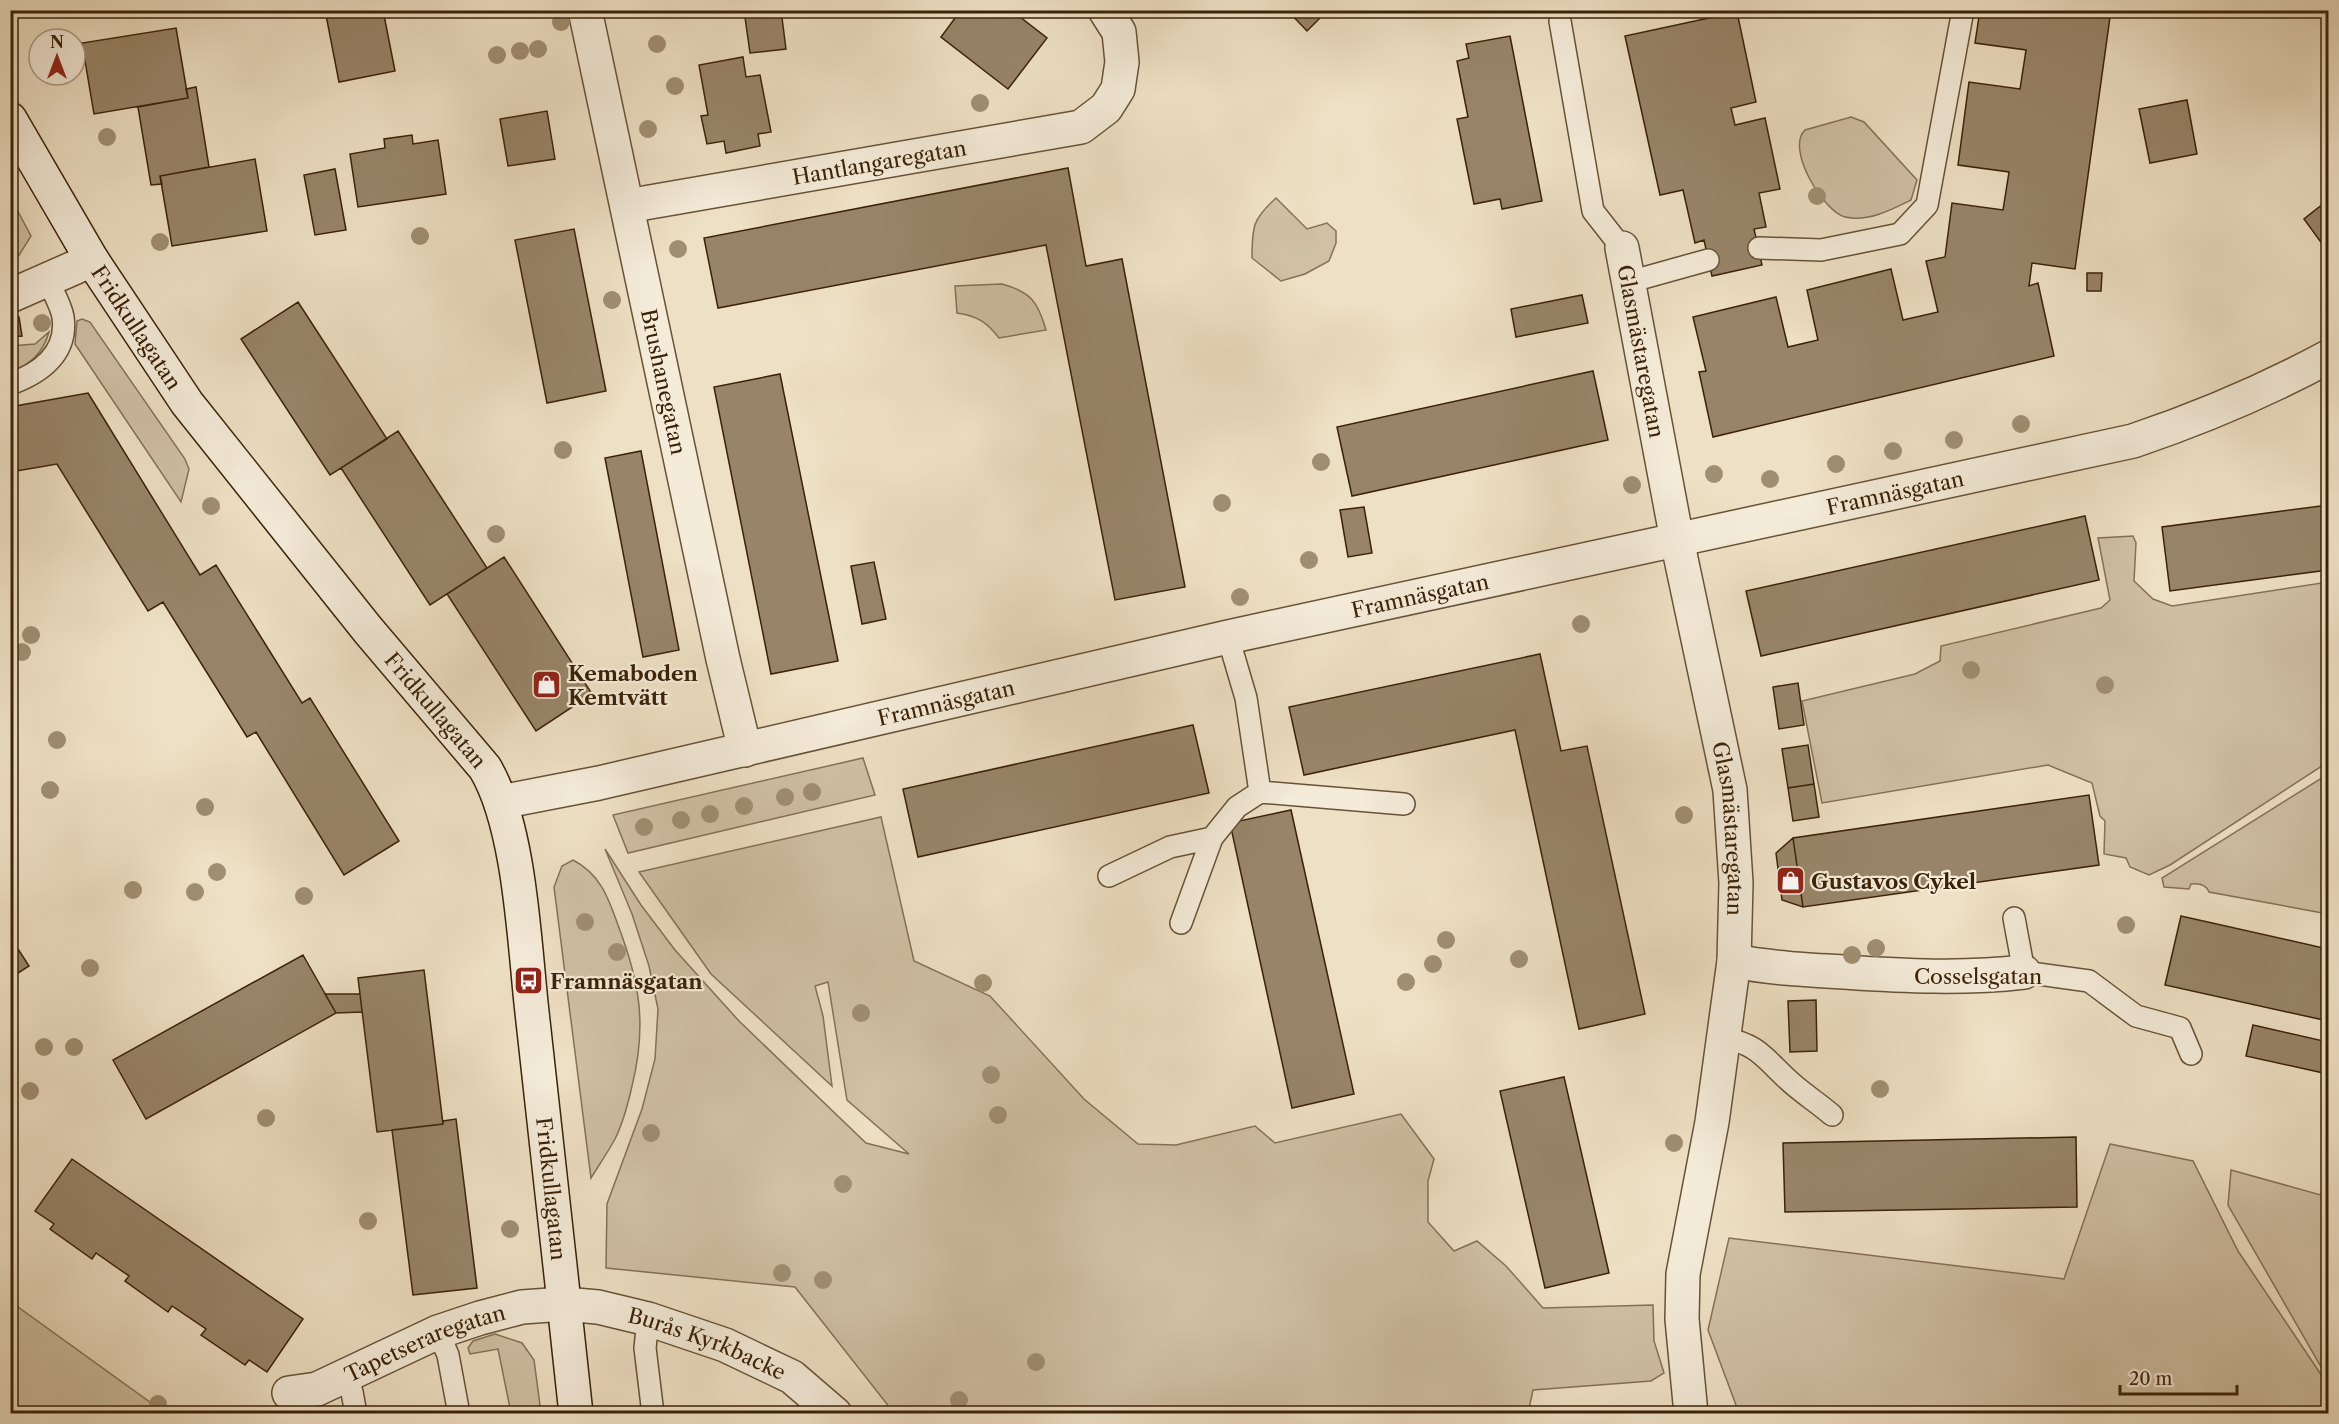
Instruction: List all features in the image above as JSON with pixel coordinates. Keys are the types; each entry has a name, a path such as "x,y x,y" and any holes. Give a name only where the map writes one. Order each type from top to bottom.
{"street":[{"name":"Brushanegatan","path":"585,10 745,750"},
{"name":"Hantlangaregatan","path":"627,206 1081,127 1106,108 1118,89 1122,62 1119,32 1105,10"},
{"name":"Fridkullagatan","path":"10,119 93,260 187,403 360,621 485,768 501,802 519,889 576,1413"},
{"name":"Glasmästaregatan","path":"1622,248 1677,540 1730,790 1736,883 1734,961 1724,1038 1696,1214 1683,1274 1682,1319 1691,1413"},
{"path":"10,296 49,282 93,260"},
{"name":"Framnäsgatan","path":"501,802 599,783 745,750 1228,637 2133,441 2198,419 2280,383 2328,357"},
{"name":"Cosselsgatan","path":"1734,961 1787,968 1897,975 1981,977 2024,972"},
{"name":"Burås Kyrkbacke","path":"564,1304 598,1307 648,1319 725,1345 792,1377 835,1413"},
{"name":"Tapetseraregatan","path":"289,1393 317,1389 344,1374 438,1332 522,1307 564,1304"}],"lane":[{"path":"1759,248 1821,250 1900,234 1927,205 1963,10"},
{"path":"1560,21 1593,211 1622,248"},
{"path":"1629,282 1708,260"},
{"path":"10,384 27,378 47,365 55,357 62,339 63,316 49,282"},
{"path":"1228,637 1246,698 1260,792"},
{"path":"1181,923 1212,837 1237,807 1260,792 1404,804"},
{"path":"1109,876 1170,847 1212,837"},
{"path":"2014,918 2024,972"},
{"name":"Cosselsgatan","path":"2024,972 2089,981 2136,1016 2180,1028 2192,1054"},
{"path":"1724,1038 1745,1042 1763,1054 1786,1078 1832,1115"},
{"path":"648,1319 645,1348 653,1413"},
{"path":"438,1332 448,1355 459,1413"},
{"path":"344,1374 352,1392 356,1413"}],"shaded area":[{"path":"1851,117 1864,122 1917,180 1911,200 1879,214 1854,218 1836,213 1818,192 1803,165 1800,139 1805,130"},
{"path":"1276,198 1307,229 1327,223 1336,231 1336,243 1329,261 1305,274 1281,281 1252,258 1255,224"},
{"path":"11,206 15,206 31,236 11,268"},
{"path":"1002,284 1020,291 1032,300 1040,312 1046,330 999,338 981,321 957,313 955,286"},
{"path":"82,319 90,322 185,459 189,469 181,502 75,344 77,321"},
{"path":"49,332 35,357 11,375 11,346 35,344"},
{"path":"2133,536 2136,543 2134,581 2153,599 2172,606 2328,582 2328,762 2170,865 2149,875 2130,867 2126,858 2104,854 2105,821 2100,816 2092,783 2048,765 1822,803 1802,701 1915,674 1940,661 1941,646 2101,608 2110,600 2098,538"},
{"path":"863,758 875,795 628,853 613,815"},
{"path":"2328,774 2328,914 2209,892 2206,887 2199,884 2191,884 2189,889 2164,887 2162,878"},
{"path":"881,817 914,961 990,996 1084,1099 1138,1144 1176,1145 1255,1126 1275,1143 1401,1114 1434,1159 1428,1181 1428,1222 1454,1251 1477,1241 1506,1266 1543,1308 1653,1305 1654,1341 1664,1373 1651,1381 1533,1390 1528,1413 894,1413 795,1287 606,1268 607,1204 642,1109 655,1059 658,1009 649,966 632,914 605,849 641,905 675,950 739,1021 866,1143 909,1154 847,1100 828,982 815,986 823,1016 832,1086 711,974 639,872"},
{"path":"573,860 596,879 611,905 632,966 639,1004 637,1064 625,1113 615,1139 591,1178 554,887 562,866"},
{"path":"2110,1144 2193,1161 2238,1251 2328,1385 2328,1413 1739,1413 1708,1330 1729,1238 2064,1279"},
{"path":"2231,1170 2328,1197 2328,1379 2228,1205"},
{"path":"11,1302 165,1413 11,1413"},
{"path":"495,1334 522,1343 534,1360 541,1413 511,1413 498,1349 470,1354 468,1348 473,1341"}],"building":[{"path":"325,10 383,10 395,71 339,82"},
{"path":"516,10 541,10 517,14"},
{"path":"744,10 781,10 786,49 750,53"},
{"path":"961,10 1011,10 1047,38 1008,89 941,37"},
{"path":"1287,10 1328,10 1307,31"},
{"path":"1980,10 2111,10 2075,269 2032,263 2029,286 2038,283 2054,356 1713,437 1699,372 1706,371 1693,317 1776,297 1788,347 1818,340 1807,290 1891,269 1903,320 1938,312 1926,261 1945,257 1952,203 2003,210 2009,172 1958,165 1969,82 2020,89 2026,50 1975,43"},
{"path":"1737,12 1756,102 1731,108 1735,125 1765,118 1780,189 1759,193 1766,227 1754,229 1762,265 1712,276 1704,240 1695,243 1683,190 1660,195 1625,36"},
{"path":"176,28 188,98 94,114 87,73 87,42"},
{"path":"1510,36 1542,201 1502,209 1500,199 1474,204 1457,119 1468,117 1457,61 1469,58 1466,44"},
{"path":"743,57 746,77 760,75 771,132 758,134 760,146 726,153 724,141 707,144 701,116 708,115 699,65"},
{"path":"196,87 209,167 160,176 162,184 151,185 138,107 188,98 186,89"},
{"path":"2187,100 2197,154 2150,163 2139,109"},
{"path":"547,111 555,159 508,166 500,119"},
{"path":"412,135 413,144 438,140 446,194 358,207 350,154 385,148 384,139"},
{"path":"255,159 267,231 172,246 160,176"},
{"path":"1068,168 1086,266 1122,259 1185,587 1115,600 1046,245 718,308 704,238"},
{"path":"335,169 346,230 315,235 304,175"},
{"path":"2328,200 2328,252 2304,219"},
{"path":"574,229 606,391 547,403 515,240"},
{"path":"2087,273 2102,273 2101,291 2087,291"},
{"path":"1582,295 1588,323 1516,337 1511,309"},
{"path":"298,302 387,439 330,475 241,339"},
{"path":"19,317 22,336 10,337 10,318"},
{"path":"1593,371 1608,440 1352,496 1337,427"},
{"path":"780,374 838,661 771,674 714,387"},
{"path":"88,393 200,575 216,565 302,703 310,698 399,841 344,875 256,732 247,737 163,602 148,611 57,464 10,472 10,407"},
{"path":"398,431 487,568 430,605 341,468"},
{"path":"641,451 679,650 643,657 605,458"},
{"path":"2328,505 2328,570 2170,591 2162,527"},
{"path":"1364,507 1372,553 1348,557 1340,510"},
{"path":"2085,516 2099,580 1761,656 1746,591"},
{"path":"504,557 592,694 536,731 447,594"},
{"path":"874,562 886,619 862,624 851,566"},
{"path":"1540,654 1561,751 1587,746 1645,1014 1579,1029 1515,730 1304,775 1289,707"},
{"path":"1798,683 1804,725 1779,729 1773,687"},
{"path":"1193,725 1209,793 918,857 903,789"},
{"path":"1808,745 1814,784 1788,788 1782,749"},
{"path":"1814,784 1819,817 1793,821 1788,788"},
{"path":"2089,795 2099,865 1803,907 1793,838"},
{"path":"1291,810 1354,1094 1292,1108 1230,823"},
{"path":"1793,838 1803,907 1782,900 1776,853"},
{"path":"2181,916 2328,949 2328,1021 2165,985"},
{"path":"18,949 29,966 15,975 10,968 10,954"},
{"path":"303,955 336,1013 146,1119 113,1060"},
{"path":"424,970 443,1124 377,1132 358,978"},
{"path":"325,994 360,994 362,1012 336,1013"},
{"path":"1816,1000 1817,1051 1790,1052 1788,1001"},
{"path":"2253,1025 2328,1042 2328,1074 2246,1056"},
{"path":"1564,1077 1609,1273 1545,1288 1500,1091"},
{"path":"456,1119 477,1288 413,1295 392,1130 443,1124 443,1121"},
{"path":"2076,1137 2077,1207 1785,1212 1783,1143"},
{"path":"72,1159 303,1319 267,1372 249,1360 245,1365 201,1335 206,1329 172,1306 168,1312 125,1281 129,1276 96,1253 92,1259 50,1229 54,1224 35,1211"}],"place":[{"name":"Kemaboden Kemtvätt","path":"547,685"},
{"name":"Gustavos Cykel","path":"1790,881"},
{"name":"Framnäsgatan","path":"529,981"}]}
